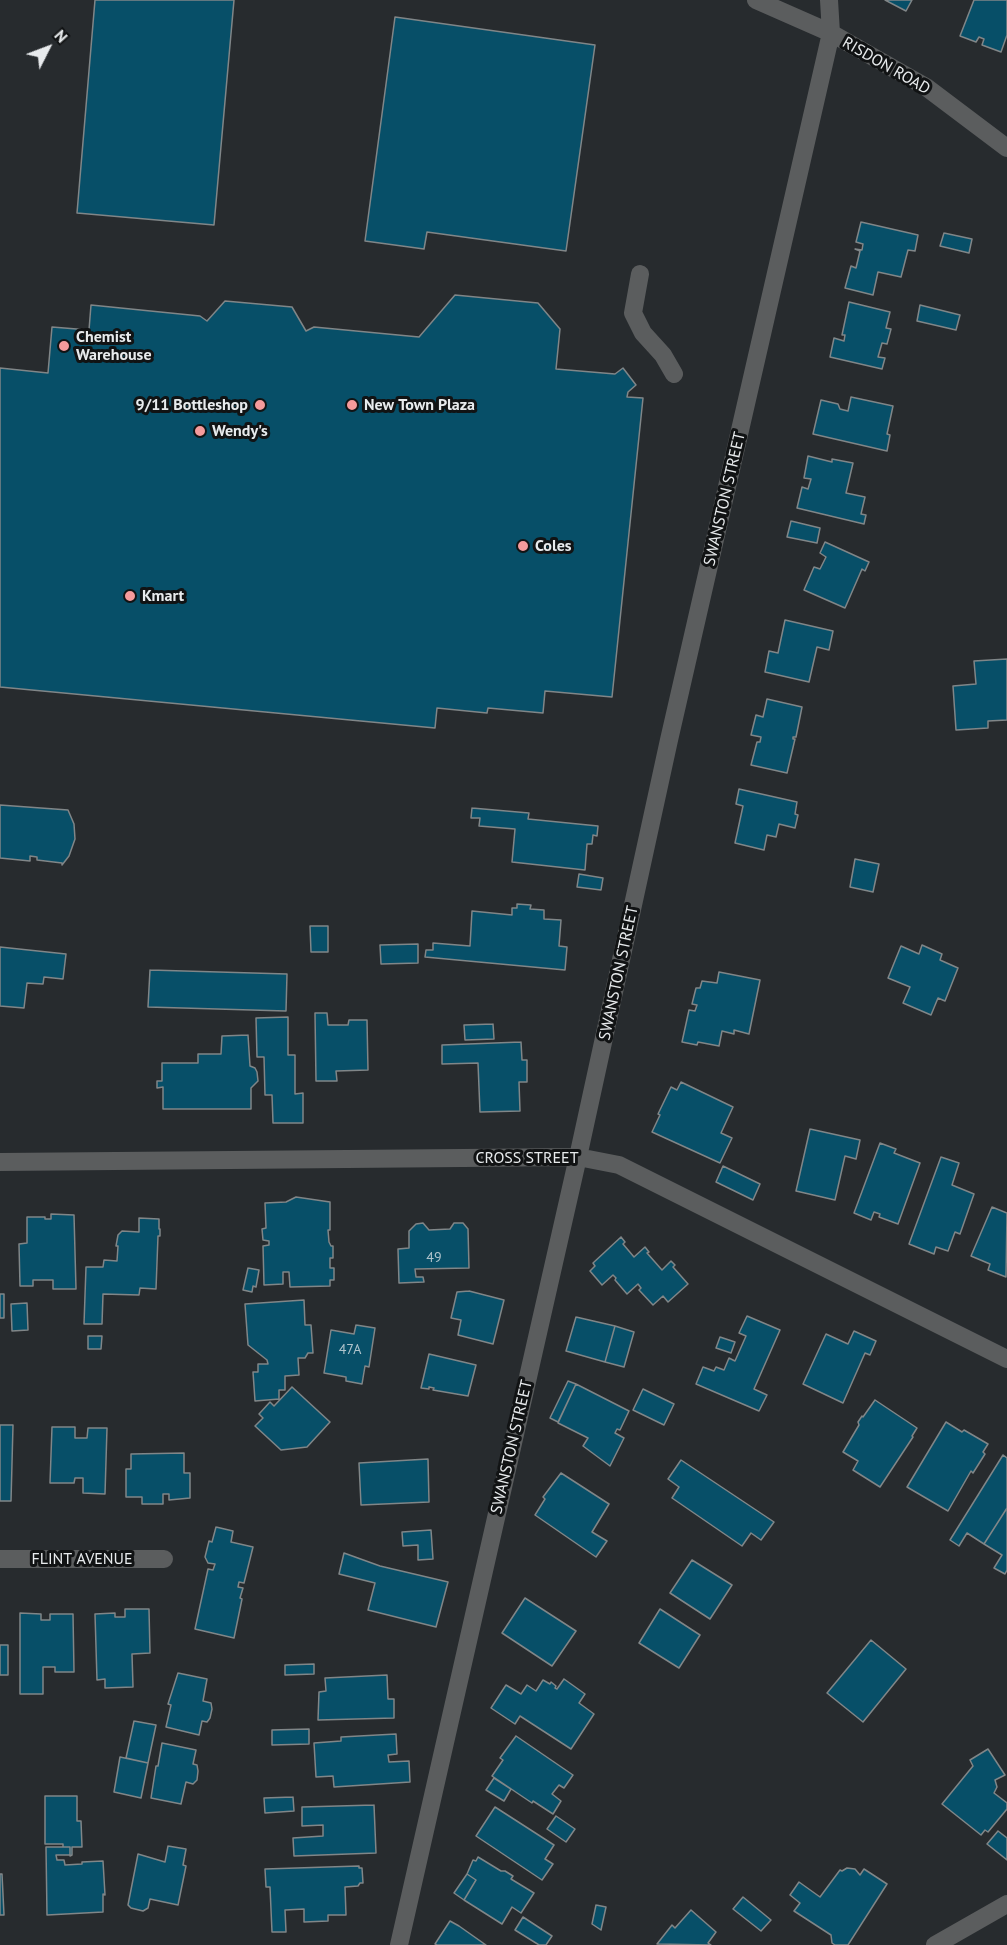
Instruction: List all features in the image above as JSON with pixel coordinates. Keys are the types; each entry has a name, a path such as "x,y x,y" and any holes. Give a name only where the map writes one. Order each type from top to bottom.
{"street":[{"name":"RISDON ROAD","path":"756,0 831,33 926,87 1007,148"},
{"name":"SWANSTON STREET","path":"399,1945 578,1157 669,740 831,33 829,0"},
{"path":"640,274 633,313 643,333 663,355 674,374"},
{"name":"CROSS STREET","path":"0,1162 578,1157 619,1165 1007,1359"},
{"name":"FLINT AVENUE","path":"0,1559 164,1559"},
{"path":"935,1945 1007,1904"}],"building":[{"path":"95,0 234,0 214,225 77,213"},
{"path":"885,0 912,0 906,11"},
{"path":"974,0 1007,0 1007,35 1001,52 982,45 984,39 979,37 976,42 960,36"},
{"path":"395,17 595,45 566,251 427,232 424,249 365,241"},
{"path":"861,222 918,235 915,251 908,250 901,277 878,272 873,295 845,288 851,266 856,268 860,251 855,249 862,250 863,244 856,242"},
{"path":"944,233 972,239 969,253 940,246"},
{"path":"455,295 538,303 560,329 556,369 615,374 623,368 636,385 628,392 627,397 643,398 612,697 545,691 543,713 488,708 487,713 437,708 435,728 0,687 0,368 48,373 52,327 89,330 91,305 200,316 207,321 225,301 292,307 306,331 314,327 419,337"},
{"path":"849,302 890,312 886,328 891,329 887,344 882,343 878,357 885,358 882,369 830,357 834,338 844,341 845,335 842,335"},
{"path":"920,305 960,315 956,330 917,321"},
{"path":"851,397 893,406 887,434 890,435 887,451 813,434 821,400 838,404 840,409 848,411"},
{"path":"808,456 832,462 832,459 853,463 846,493 865,497 861,514 866,515 864,524 797,508 802,487 808,489 811,479 804,478"},
{"path":"791,521 820,528 817,543 787,537"},
{"path":"825,542 869,562 865,571 862,569 845,608 804,590 814,567 820,569 826,557 820,553"},
{"path":"785,620 833,631 829,650 817,647 809,682 765,672 769,651 778,653"},
{"path":"1007,659 1007,720 988,721 988,728 956,730 953,686 976,684 974,661"},
{"path":"767,699 802,707 796,737 793,737 795,739 787,773 751,765 757,742 760,742 761,737 751,735 756,715 763,717"},
{"path":"739,789 797,802 795,814 798,815 795,828 779,824 776,837 767,835 764,850 735,843 743,806 736,804"},
{"path":"0,805 68,810 74,824 75,839 69,856 62,865 62,863 37,860 37,857 30,856 30,861 0,858"},
{"path":"472,808 529,813 528,819 598,826 597,836 593,835 592,844 587,844 585,870 512,862 515,829 479,826 480,818 471,818"},
{"path":"855,859 879,864 873,892 850,887"},
{"path":"579,874 603,878 601,890 577,887"},
{"path":"517,904 531,905 530,909 544,910 544,919 561,920 559,946 567,947 565,970 425,957 426,950 433,950 433,943 470,946 472,911 512,915 512,908 517,908"},
{"path":"310,926 328,926 328,952 311,952"},
{"path":"418,944 418,963 381,964 380,945"},
{"path":"922,945 942,954 940,960 958,968 945,1001 938,998 931,1015 903,1003 910,987 888,978 901,946 919,954"},
{"path":"0,947 66,954 63,979 44,977 43,984 27,983 24,1008 0,1006"},
{"path":"150,970 287,974 286,1011 148,1007"},
{"path":"719,972 760,980 749,1034 734,1030 734,1034 722,1031 719,1046 682,1042 689,1010 695,1011 697,1005 692,1004 696,988 700,988 702,981 717,983"},
{"path":"315,1013 327,1013 328,1025 348,1025 349,1020 367,1020 368,1070 336,1071 337,1081 316,1081"},
{"path":"288,1017 288,1055 295,1055 295,1094 303,1093 303,1123 273,1123 272,1095 265,1095 264,1057 257,1057 256,1018"},
{"path":"493,1024 494,1039 465,1040 464,1025"},
{"path":"248,1035 250,1066 255,1068 258,1081 251,1088 251,1109 163,1109 163,1087 157,1088 157,1081 162,1081 162,1063 198,1063 198,1054 221,1054 222,1036"},
{"path":"521,1042 522,1060 527,1060 527,1082 519,1082 520,1111 480,1112 478,1063 442,1064 442,1045"},
{"path":"681,1082 733,1107 721,1133 732,1138 720,1163 652,1132 671,1087 677,1090"},
{"path":"810,1129 860,1140 856,1159 845,1156 835,1200 796,1191"},
{"path":"880,1143 896,1149 894,1153 920,1163 898,1224 879,1217 880,1214 874,1212 871,1220 854,1213"},
{"path":"941,1157 959,1163 952,1185 974,1194 960,1234 955,1232 948,1251 936,1247 934,1254 909,1244"},
{"path":"723,1166 760,1184 753,1200 716,1182"},
{"path":"296,1197 330,1202 330,1230 328,1230 329,1242 333,1246 330,1268 334,1268 334,1280 330,1280 330,1286 290,1287 289,1272 283,1272 283,1284 264,1285 263,1246 269,1245 269,1241 263,1240 262,1229 266,1228 265,1203 286,1202"},
{"path":"992,1207 1007,1213 1006,1277 988,1270 990,1264 971,1256"},
{"path":"51,1214 74,1215 76,1289 53,1289 53,1280 33,1280 33,1286 20,1286 19,1244 27,1243 27,1217 51,1219"},
{"path":"139,1218 159,1219 156,1289 140,1288 139,1295 103,1294 102,1324 84,1324 86,1267 103,1267 104,1260 117,1261 118,1235 122,1231 139,1232"},
{"path":"423,1223 429,1230 450,1229 454,1223 463,1223 468,1229 469,1268 415,1269 416,1277 423,1277 424,1282 399,1283 398,1249 409,1248 409,1231 416,1224"},
{"path":"621,1237 625,1242 623,1244 634,1257 645,1247 649,1252 647,1253 662,1270 671,1261 675,1265 673,1267 688,1284 668,1302 663,1296 653,1305 639,1290 641,1288 638,1284 627,1294 613,1275 602,1285 590,1271 595,1266 593,1263"},
{"path":"248,1268 259,1270 256,1287 253,1286 252,1292 243,1290"},
{"path":"469,1291 504,1300 493,1344 458,1335 461,1320 451,1318 457,1292"},
{"path":"0,1294 4,1294 4,1318 0,1318"},
{"path":"304,1300 305,1325 311,1325 313,1353 308,1353 305,1358 298,1358 299,1375 285,1376 285,1390 279,1390 279,1399 255,1401 253,1372 258,1372 258,1364 268,1364 267,1360 248,1345 245,1304"},
{"path":"27,1303 28,1330 12,1331 11,1304"},
{"path":"747,1316 780,1330 754,1389 767,1395 759,1411 696,1384 703,1367 714,1371 716,1367 724,1370 729,1358 735,1361 746,1336 739,1333"},
{"path":"576,1317 615,1326 605,1362 566,1351"},
{"path":"356,1325 375,1328 369,1367 365,1366 362,1384 346,1381 346,1377 324,1373 331,1330 354,1334"},
{"path":"615,1326 634,1332 624,1367 605,1362"},
{"path":"854,1331 876,1341 870,1355 865,1353 843,1403 803,1384 826,1334 848,1344"},
{"path":"88,1336 102,1336 101,1349 88,1349"},
{"path":"720,1337 735,1342 731,1353 716,1348"},
{"path":"429,1354 476,1365 468,1396 433,1390 434,1388 429,1387 429,1389 421,1388"},
{"path":"568,1381 576,1384 558,1422 550,1418"},
{"path":"576,1384 629,1411 620,1430 617,1429 615,1433 624,1438 610,1466 583,1446 588,1438 558,1423"},
{"path":"292,1387 330,1422 307,1447 281,1450 255,1426 263,1418 259,1414 270,1402 274,1406"},
{"path":"643,1389 674,1404 664,1425 633,1410"},
{"path":"875,1400 917,1428 880,1487 853,1470 858,1461 843,1452 859,1425 858,1422"},
{"path":"946,1422 988,1444 983,1452 985,1454 973,1473 971,1471 948,1511 907,1487"},
{"path":"0,1425 13,1425 11,1501 0,1501"},
{"path":"52,1427 75,1427 75,1438 87,1438 88,1428 107,1428 105,1494 83,1493 83,1478 75,1478 74,1483 50,1483"},
{"path":"184,1453 184,1473 190,1473 190,1498 169,1500 169,1494 163,1494 163,1504 142,1504 142,1497 126,1497 126,1469 131,1469 131,1454"},
{"path":"1003,1455 1007,1458 1007,1508 984,1544 967,1533 959,1546 950,1540"},
{"path":"428,1459 429,1502 361,1505 359,1463"},
{"path":"681,1460 774,1522 761,1540 751,1533 742,1546 672,1498 679,1487 668,1479"},
{"path":"561,1473 609,1504 592,1532 607,1541 596,1557 535,1515 545,1499 543,1497"},
{"path":"1007,1508 1007,1570 1005,1574 994,1568 1002,1555 984,1544"},
{"path":"216,1527 233,1531 231,1542 253,1547 244,1583 239,1582 238,1587 243,1588 234,1638 195,1629 208,1569 213,1570 215,1564 208,1563 205,1557"},
{"path":"431,1530 433,1559 418,1560 418,1545 403,1546 402,1532"},
{"path":"344,1553 380,1566 448,1582 436,1627 368,1610 375,1583 339,1574"},
{"path":"692,1560 732,1585 710,1619 670,1593"},
{"path":"525,1598 576,1631 552,1666 502,1633"},
{"path":"125,1609 149,1609 150,1653 132,1654 133,1687 105,1688 105,1679 97,1680 95,1614 115,1613 115,1617 125,1617"},
{"path":"660,1609 700,1635 679,1668 639,1643"},
{"path":"20,1613 41,1614 41,1620 50,1620 50,1614 73,1614 74,1672 55,1672 55,1667 43,1667 43,1694 20,1694"},
{"path":"871,1640 906,1669 863,1722 827,1693"},
{"path":"0,1645 8,1645 8,1675 0,1675"},
{"path":"314,1664 314,1674 285,1675 285,1665"},
{"path":"178,1673 207,1679 203,1701 211,1703 212,1709 207,1722 202,1721 199,1735 166,1727 171,1705 168,1704"},
{"path":"387,1675 388,1699 394,1699 394,1718 318,1720 319,1692 326,1691 325,1678"},
{"path":"564,1679 585,1694 579,1703 594,1714 571,1749 520,1716 515,1724 491,1708 506,1685 521,1694 527,1685 536,1691 543,1680 550,1684 551,1682 557,1689"},
{"path":"134,1721 156,1725 148,1763 126,1758"},
{"path":"309,1729 309,1744 272,1745 272,1730"},
{"path":"396,1734 397,1754 388,1755 389,1762 409,1761 410,1782 334,1787 333,1776 316,1777 314,1743 341,1741 341,1737"},
{"path":"516,1736 573,1775 564,1788 559,1785 552,1794 561,1801 553,1814 492,1776 503,1760 500,1758"},
{"path":"162,1743 196,1750 193,1764 197,1765 197,1780 193,1784 186,1782 181,1804 151,1798"},
{"path":"988,1749 1005,1775 995,1780 997,1787 994,1793 1007,1803 1007,1809 988,1832 985,1830 981,1835 942,1804 973,1766 970,1760"},
{"path":"120,1757 148,1763 141,1798 114,1792"},
{"path":"494,1778 511,1789 504,1801 486,1790"},
{"path":"45,1796 77,1796 77,1821 81,1821 82,1847 72,1847 70,1856 70,1847 63,1847 63,1844 45,1844"},
{"path":"293,1797 294,1811 265,1813 264,1798"},
{"path":"374,1805 376,1853 294,1856 293,1838 323,1836 323,1825 302,1826 302,1807"},
{"path":"495,1807 554,1845 545,1859 553,1864 542,1880 476,1836"},
{"path":"556,1816 575,1829 566,1842 547,1829"},
{"path":"998,1831 1007,1838 1007,1860 987,1844"},
{"path":"168,1846 186,1849 183,1865 186,1866 178,1905 150,1899 148,1908 143,1911 131,1908 128,1905 138,1854 165,1862"},
{"path":"46,1847 70,1847 70,1855 56,1855 57,1860 64,1860 65,1865 103,1861 105,1895 103,1894 103,1912 47,1915"},
{"path":"478,1857 513,1876 511,1879 534,1893 521,1913 512,1907 502,1924 464,1900 476,1880 467,1874 473,1860 476,1861"},
{"path":"359,1866 362,1868 363,1883 358,1886 345,1887 346,1915 328,1915 328,1921 304,1922 304,1909 285,1910 286,1932 272,1932 270,1887 266,1887 265,1869"},
{"path":"855,1869 860,1875 864,1869 887,1884 848,1945 835,1945 832,1943 831,1935 794,1911 800,1903 790,1895 799,1882 820,1897 840,1870"},
{"path":"0,1874 2,1874 4,1915 0,1915"},
{"path":"467,1874 476,1880 464,1900 454,1893"},
{"path":"743,1897 771,1920 761,1931 733,1909"},
{"path":"596,1905 606,1907 601,1930 592,1924"},
{"path":"691,1910 716,1932 708,1943 711,1945 657,1944 672,1925 675,1928"},
{"path":"523,1917 552,1936 546,1945 539,1945 515,1930"},
{"path":"450,1921 459,1926 486,1945 435,1944"}],"place":[{"name":"Chemist Warehouse","path":"64,346"},
{"name":"9/11 Bottleshop","path":"260,405"},
{"name":"New Town Plaza","path":"352,405"},
{"name":"Wendy's","path":"200,431"},
{"name":"Coles","path":"523,546"},
{"name":"Kmart","path":"130,596"}]}
